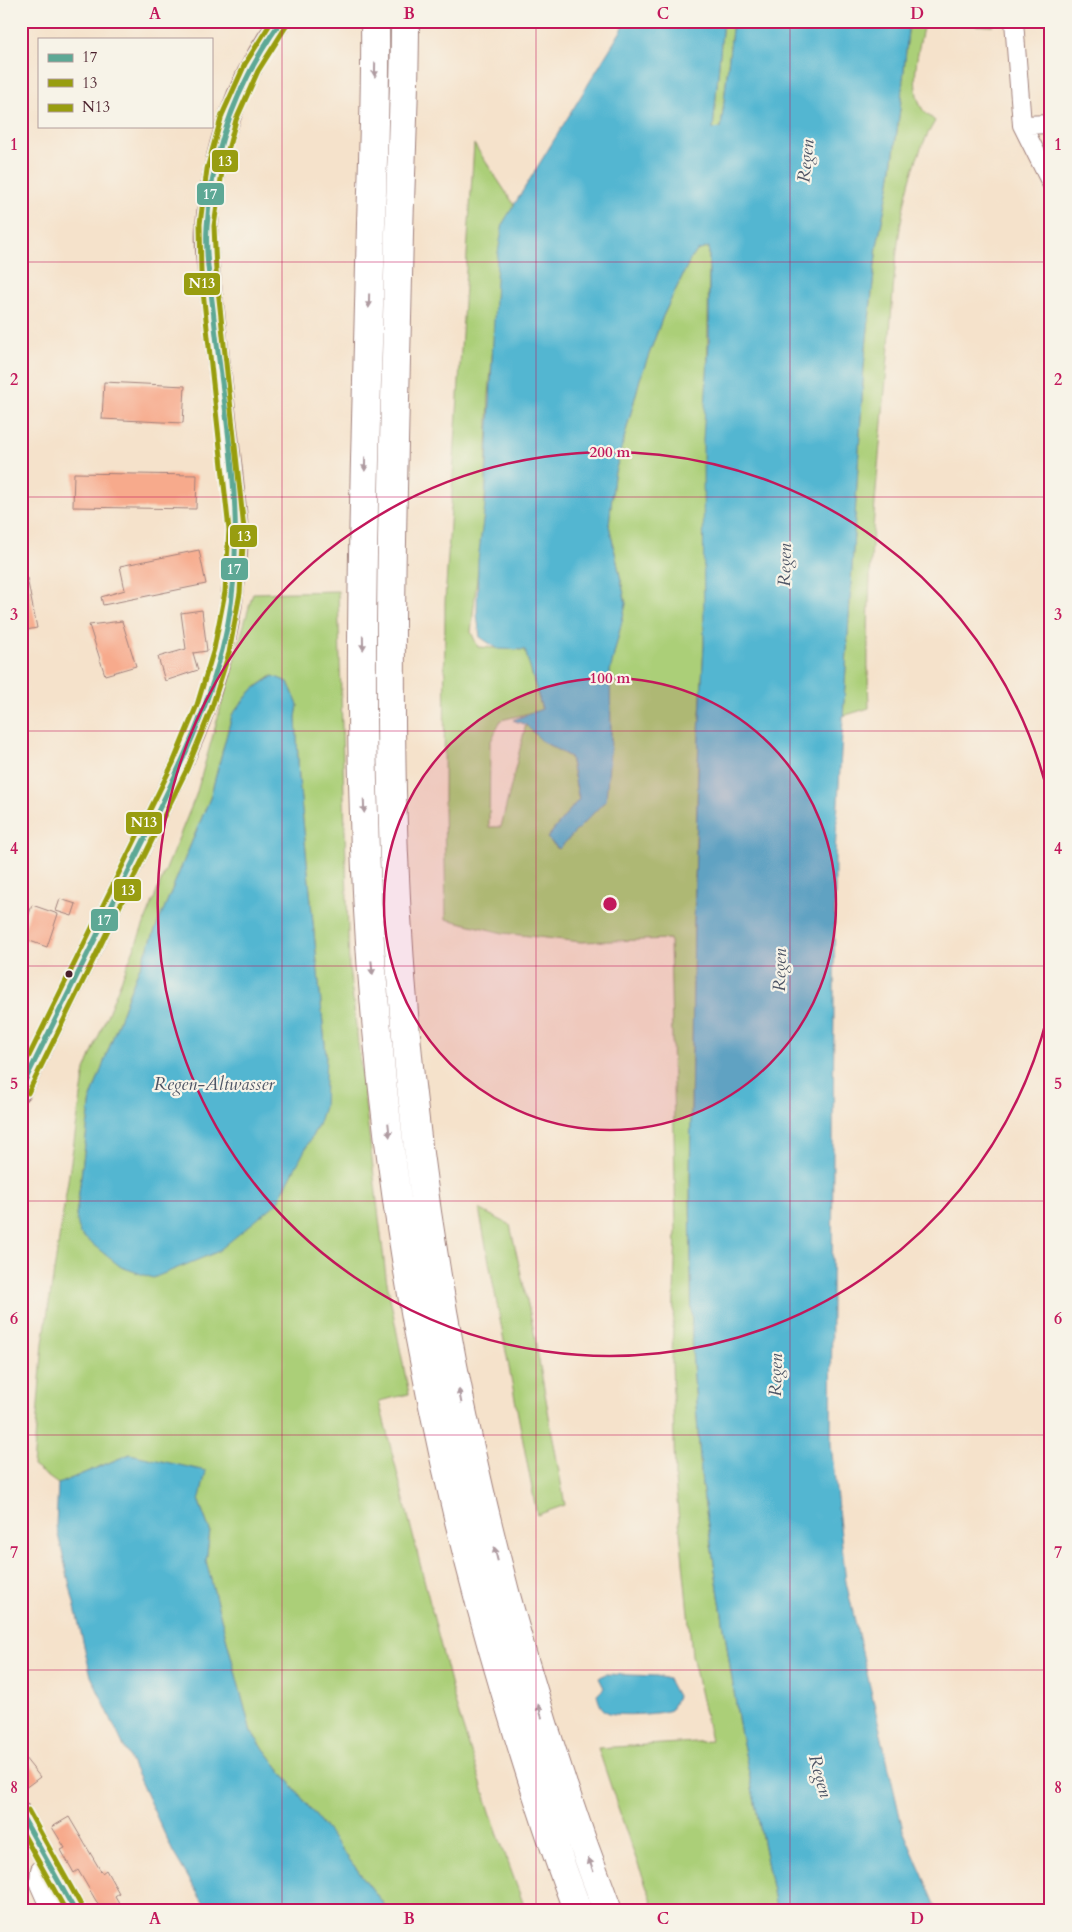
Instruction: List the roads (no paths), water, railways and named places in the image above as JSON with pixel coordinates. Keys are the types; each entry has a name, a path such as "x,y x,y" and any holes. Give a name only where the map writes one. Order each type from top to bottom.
{"highway":[{"path":"375,21 362,594 363,779 367,896 376,1018 396,1196 443,1459 475,1591 531,1778 578,1911"},
{"path":"404,21 391,658 392,793 397,916 406,1030 424,1194 443,1308 471,1448 506,1595 559,1774 608,1911"}],"street":[{"path":"21,1090 180,766 203,715 218,670 231,610 236,568 237,530 210,289 207,227 214,173 227,120 266,41 281,21"},
{"path":"1014,21 1022,125 1051,183"},
{"path":"1022,125 1051,124"},
{"path":"21,1814 75,1911"},
{"path":"48,1863 40,1870 39,1884 51,1911"}],"water":[{"name":"Regen","path":"627,21 723,21 713,129 721,128 733,21 909,21 890,182 877,246 864,366 835,853 831,1444 846,1582 903,1830 938,1911 777,1911 739,1724 702,1486 692,1350 690,1180 694,924 699,734 704,646 703,440 709,342 709,247 697,251 690,260 663,316 640,379 614,476 609,525 626,604 610,671 611,741 606,800 559,849 547,838 579,799 570,757 542,741 526,725 513,720 542,709 525,650 498,649 480,637 477,614 478,560 485,505 497,259 503,223"},
{"name":"Regen-Altwasser","path":"273,676 288,682 298,705 296,717 299,780 326,1054 324,1107 318,1125 277,1203 217,1252 153,1278 121,1267 80,1234 76,1216 91,1098 129,993 210,798 232,715 252,690"},
{"path":"130,1454 206,1471 199,1502 210,1531 206,1561 251,1732 389,1911 208,1911 173,1852 91,1676 56,1526 58,1484"},
{"path":"605,1674 657,1676 668,1679 677,1696 671,1710 658,1713 612,1714 603,1709 597,1695 604,1688 599,1678"}]}
